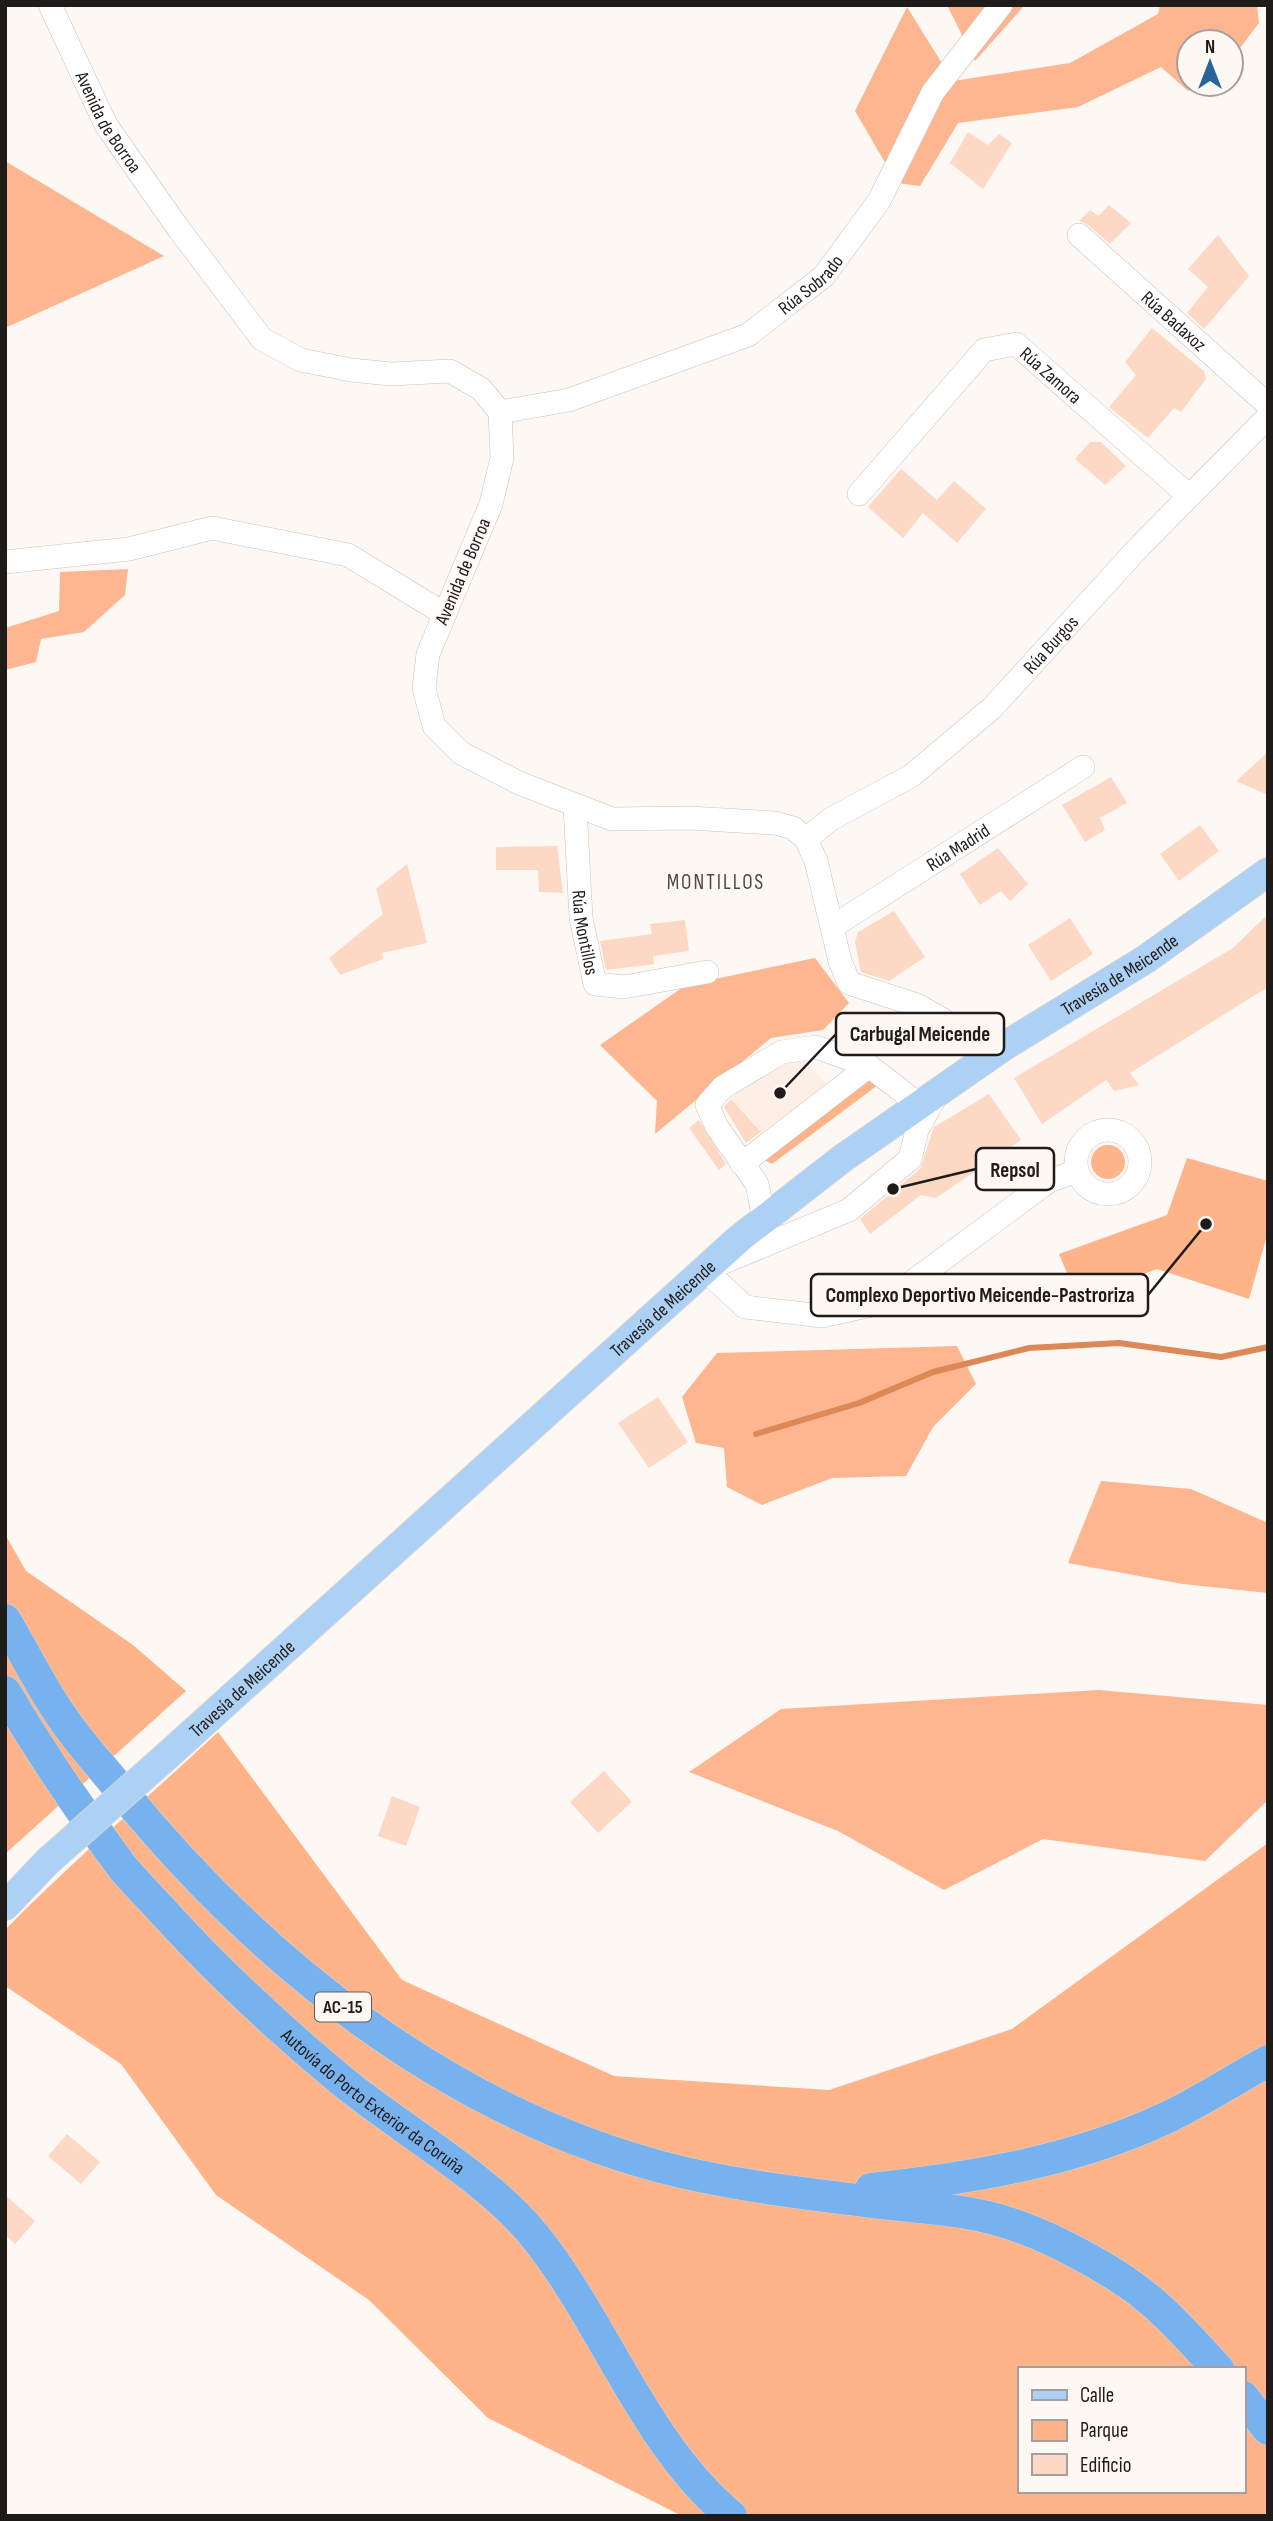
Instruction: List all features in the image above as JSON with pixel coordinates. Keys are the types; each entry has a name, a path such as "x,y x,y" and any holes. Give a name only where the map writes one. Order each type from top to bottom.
{"highway":[{"name":"AC-15","path":"5,1620 61,1717 164,1844 237,1918 322,1992 416,2059 489,2100 558,2132 620,2155 685,2173 817,2194"},
{"name":"Autovía do Porto Exterior da Coruña","path":"5,1692 32,1737 124,1869 214,1967 282,2031 367,2102 491,2193 532,2233 578,2295 676,2460 731,2516"},
{"path":"817,2194 989,2174 1067,2155 1169,2116 1268,2061"},
{"path":"817,2194 960,2211 1020,2227 1126,2282 1181,2329 1216,2367"},
{"path":"1245,2400 1268,2429"}],"main road":[{"name":"Travesía de Meicende","path":"5,1906 48,1861 106,1808 764,1219 843,1158 1006,1045 1146,959 1268,872"}],"street":[{"name":"Avenida de Borroa","path":"50,5 106,125 262,340 301,360 351,370 390,374 450,371 481,388 500,412 502,458 491,504 428,654 424,688 434,726 461,753 519,783 575,807 612,819 775,823 793,828 806,839"},
{"name":"Rúa Sobrado","path":"500,412 569,400 748,335 824,276 879,201 933,93 1001,5"},
{"name":"Rúa Badaxoz","path":"1079,235 1268,405"},
{"name":"Rúa Zamora","path":"859,494 984,351 1016,344 1189,496"},
{"name":"Rúa Burgos","path":"806,839 831,819 911,776 992,708 1140,545 1268,417"},
{"path":"5,562 129,549 212,528 348,555 443,613"},
{"name":"Rúa Madrid","path":"832,928 1083,767"},
{"name":"Rúa Montillos","path":"575,807 581,918 595,985 624,986 707,972"},
{"path":"806,839 816,861 839,961 849,983 917,1005 976,1039 1006,1045"},
{"path":"949,1022 964,1049 968,1073"},
{"path":"764,1219 757,1184 717,1127 707,1105 723,1087 782,1052 816,1047 869,1066 928,1101 910,1159 849,1210 705,1270 745,1307 822,1316 885,1302 1049,1181 1077,1171"},
{"path":"742,1164 869,1066"}],"shaded area":[{"path":"947,5 1025,5 975,61"},
{"path":"1160,5 1257,5 1259,23 1245,42 1245,28 1175,28 1175,79 1161,67 1078,107 958,123 920,186 897,183 855,111 907,7 953,81 1070,63 1158,14"},
{"path":"5,161 164,256 5,328"},
{"path":"128,569 125,595 84,632 41,639 36,662 5,670 5,628 59,611 60,572"},
{"path":"815,958 849,1003 823,1030 771,1038 655,1134 657,1101 600,1045 686,985"},
{"path":"799,1054 831,1089 762,1132 730,1097"},
{"path":"957,1346 976,1384 933,1427 906,1476 832,1478 762,1505 727,1487 724,1448 696,1443 682,1397 717,1353"},
{"path":"1101,1481 1191,1489 1268,1523 1268,1593 1183,1584 1068,1563"},
{"path":"1099,1690 1268,1705 1268,1800 1205,1861 1043,1839 944,1890 838,1831 689,1772 781,1709"}],"green space":[{"path":"872,1079 878,1085 772,1164 763,1159"},
{"path":"1108,1145 1120,1150 1125,1162 1120,1174 1108,1179 1096,1174 1091,1162 1096,1150"},
{"path":"1187,1158 1268,1181 1268,1232 1249,1299 1157,1269 1078,1299 1059,1254 1167,1215"},
{"path":"5,1534 26,1571 133,1645 186,1691 5,1854"},
{"path":"218,1732 402,1980 614,2076 829,2090 1012,2029 1268,1843 1268,2516 682,2516 488,2418 369,2300 216,2195 121,2064 5,1986 5,1930"}],"building":[{"path":"968,132 988,145 999,134 1012,143 983,189 950,163"},
{"path":"1109,205 1131,223 1110,244 1088,225 1079,221 1090,210 1098,216"},
{"path":"1218,235 1249,276 1204,329 1187,313 1208,287 1188,269"},
{"path":"1152,328 1204,371 1206,379 1181,412 1174,408 1148,438 1109,407 1136,375 1125,362"},
{"path":"1090,442 1101,442 1126,466 1105,485 1075,459"},
{"path":"901,469 937,500 954,481 986,509 957,543 923,513 903,538 868,507"},
{"path":"1268,752 1268,795 1236,781"},
{"path":"1111,777 1127,803 1100,818 1105,830 1085,842 1062,805"},
{"path":"1200,825 1219,851 1179,881 1160,854"},
{"path":"557,846 563,893 539,892 538,870 496,870 496,847"},
{"path":"998,848 1028,884 1010,901 1001,891 980,905 960,874"},
{"path":"407,864 427,943 382,953 383,959 340,975 329,958 383,914 376,889"},
{"path":"894,911 925,957 889,981 861,972 855,942 858,932"},
{"path":"1268,914 1268,987 1130,1073 1139,1085 1114,1091 1106,1080 1042,1124 1014,1078 1233,948"},
{"path":"1070,918 1093,954 1051,981 1028,945"},
{"path":"685,920 689,951 653,956 654,964 606,970 600,941 652,934 650,924"},
{"path":"989,1094 1021,1140 936,1198 921,1195 870,1234 860,1219 920,1169 934,1127"},
{"path":"731,1099 761,1132 746,1143 724,1107"},
{"path":"699,1120 726,1164 719,1170 689,1128"},
{"path":"658,1397 688,1442 649,1468 618,1423"},
{"path":"604,1771 632,1802 598,1833 570,1802"},
{"path":"392,1796 420,1807 406,1846 378,1836"},
{"path":"67,2134 100,2162 81,2184 48,2156"},
{"path":"5,2195 35,2221 15,2244 5,2235"}],"waterway":[{"path":"756,1434 859,1403 933,1372 1029,1348 1119,1343 1221,1357 1268,1347"}],"place":[{"name":"Carbugal Meicende","path":"780,1093"},
{"name":"Repsol","path":"893,1189"},
{"name":"Complexo Deportivo Meicende-Pastroriza","path":"1206,1224"}],"district":[{"name":"MONTILLOS","path":"716,882"}]}
